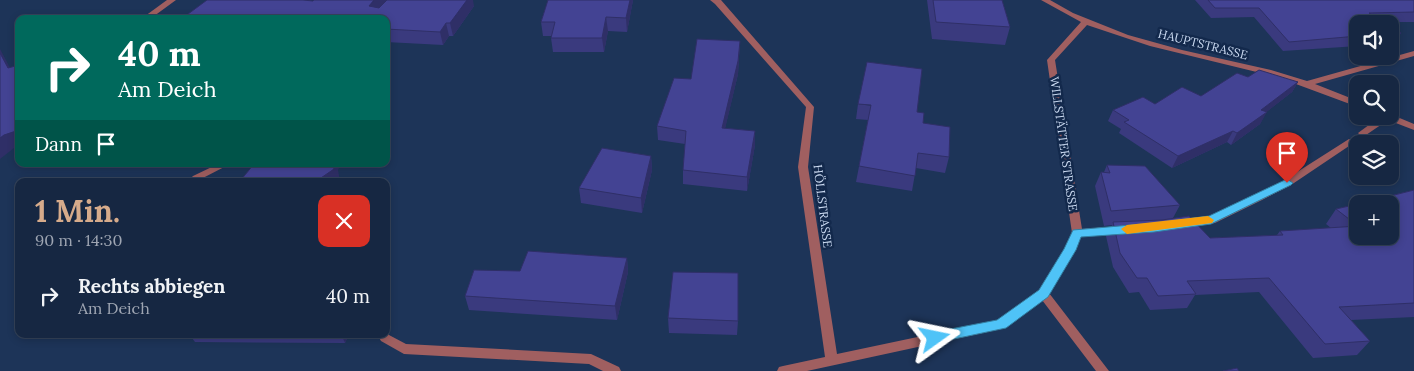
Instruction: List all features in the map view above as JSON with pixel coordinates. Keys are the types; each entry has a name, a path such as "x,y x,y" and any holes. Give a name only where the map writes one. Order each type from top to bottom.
{"street":[{"path":"151,15 172,0"},
{"name":"HÖLLSTRASSE","path":"714,0 718,2 810,107 803,166 832,360"},
{"name":"HAUPTSTRASSE","path":"1046,0 1085,22 1152,44 1270,73 1307,84 1349,100"},
{"name":"WILLSTÄTTER STRASSE","path":"1077,233 1051,60 1085,22"},
{"path":"1307,84 1414,54"},
{"path":"1399,121 1414,127"},
{"path":"1363,133 1374,125"},
{"path":"1173,225 1211,220 1287,183 1349,142"},
{"path":"196,178 219,167"},
{"path":"783,371 1001,324 1043,293 1070,250 1077,233 1135,229"},
{"path":"1043,293 1102,371"},
{"path":"385,338 404,349 591,359 615,371"}],"building":[{"path":"207,0 374,0 369,6 379,8 387,0 467,0 450,23 446,23 440,32 390,29 390,15 187,15"},
{"path":"548,0 630,0 626,18 606,17 602,38 551,38 555,22 541,22"},
{"path":"933,0 1002,0 1010,27 936,22"},
{"path":"1208,0 1414,0 1414,12 1349,15 1349,37 1289,42 1259,8 1215,8"},
{"path":"697,39 740,41 738,61 722,128 755,131 747,177 683,170 686,131 657,126 674,78 691,79"},
{"path":"0,53 8,68 15,66 15,131 0,138"},
{"path":"867,62 922,69 917,112 924,113 923,123 950,127 949,157 918,153 915,176 859,166 871,105 858,104"},
{"path":"1259,70 1298,82 1261,110 1267,112 1237,133 1233,131 1178,156 1124,122 1129,120 1113,110 1143,97 1155,104 1182,87 1201,96 1237,73 1248,77"},
{"path":"602,148 651,156 641,198 579,188"},
{"path":"1107,165 1145,166 1180,205 1111,211 1101,172 1110,173"},
{"path":"252,167 334,167 334,169 321,178 242,178"},
{"path":"1414,190 1414,303 1339,307 1370,341 1325,344 1269,278 1187,281 1196,294 1158,296 1147,278 1137,278 1120,253 1113,222 1162,220 1189,216 1210,238 1283,235 1280,231 1349,227 1349,245 1399,245 1399,195 1394,195"},
{"path":"1349,206 1349,219 1336,209"},
{"path":"528,251 627,258 615,306 465,296 474,270 520,271"},
{"path":"673,272 738,273 738,321 668,318"},
{"path":"1237,368 1239,371 1223,371"}],"slow traffic":[{"path":"1127,229 1154,228 1208,220"}],"route":[{"path":"935,338 1001,324 1043,293 1070,250 1077,233 1154,228 1211,220 1287,183"}]}
